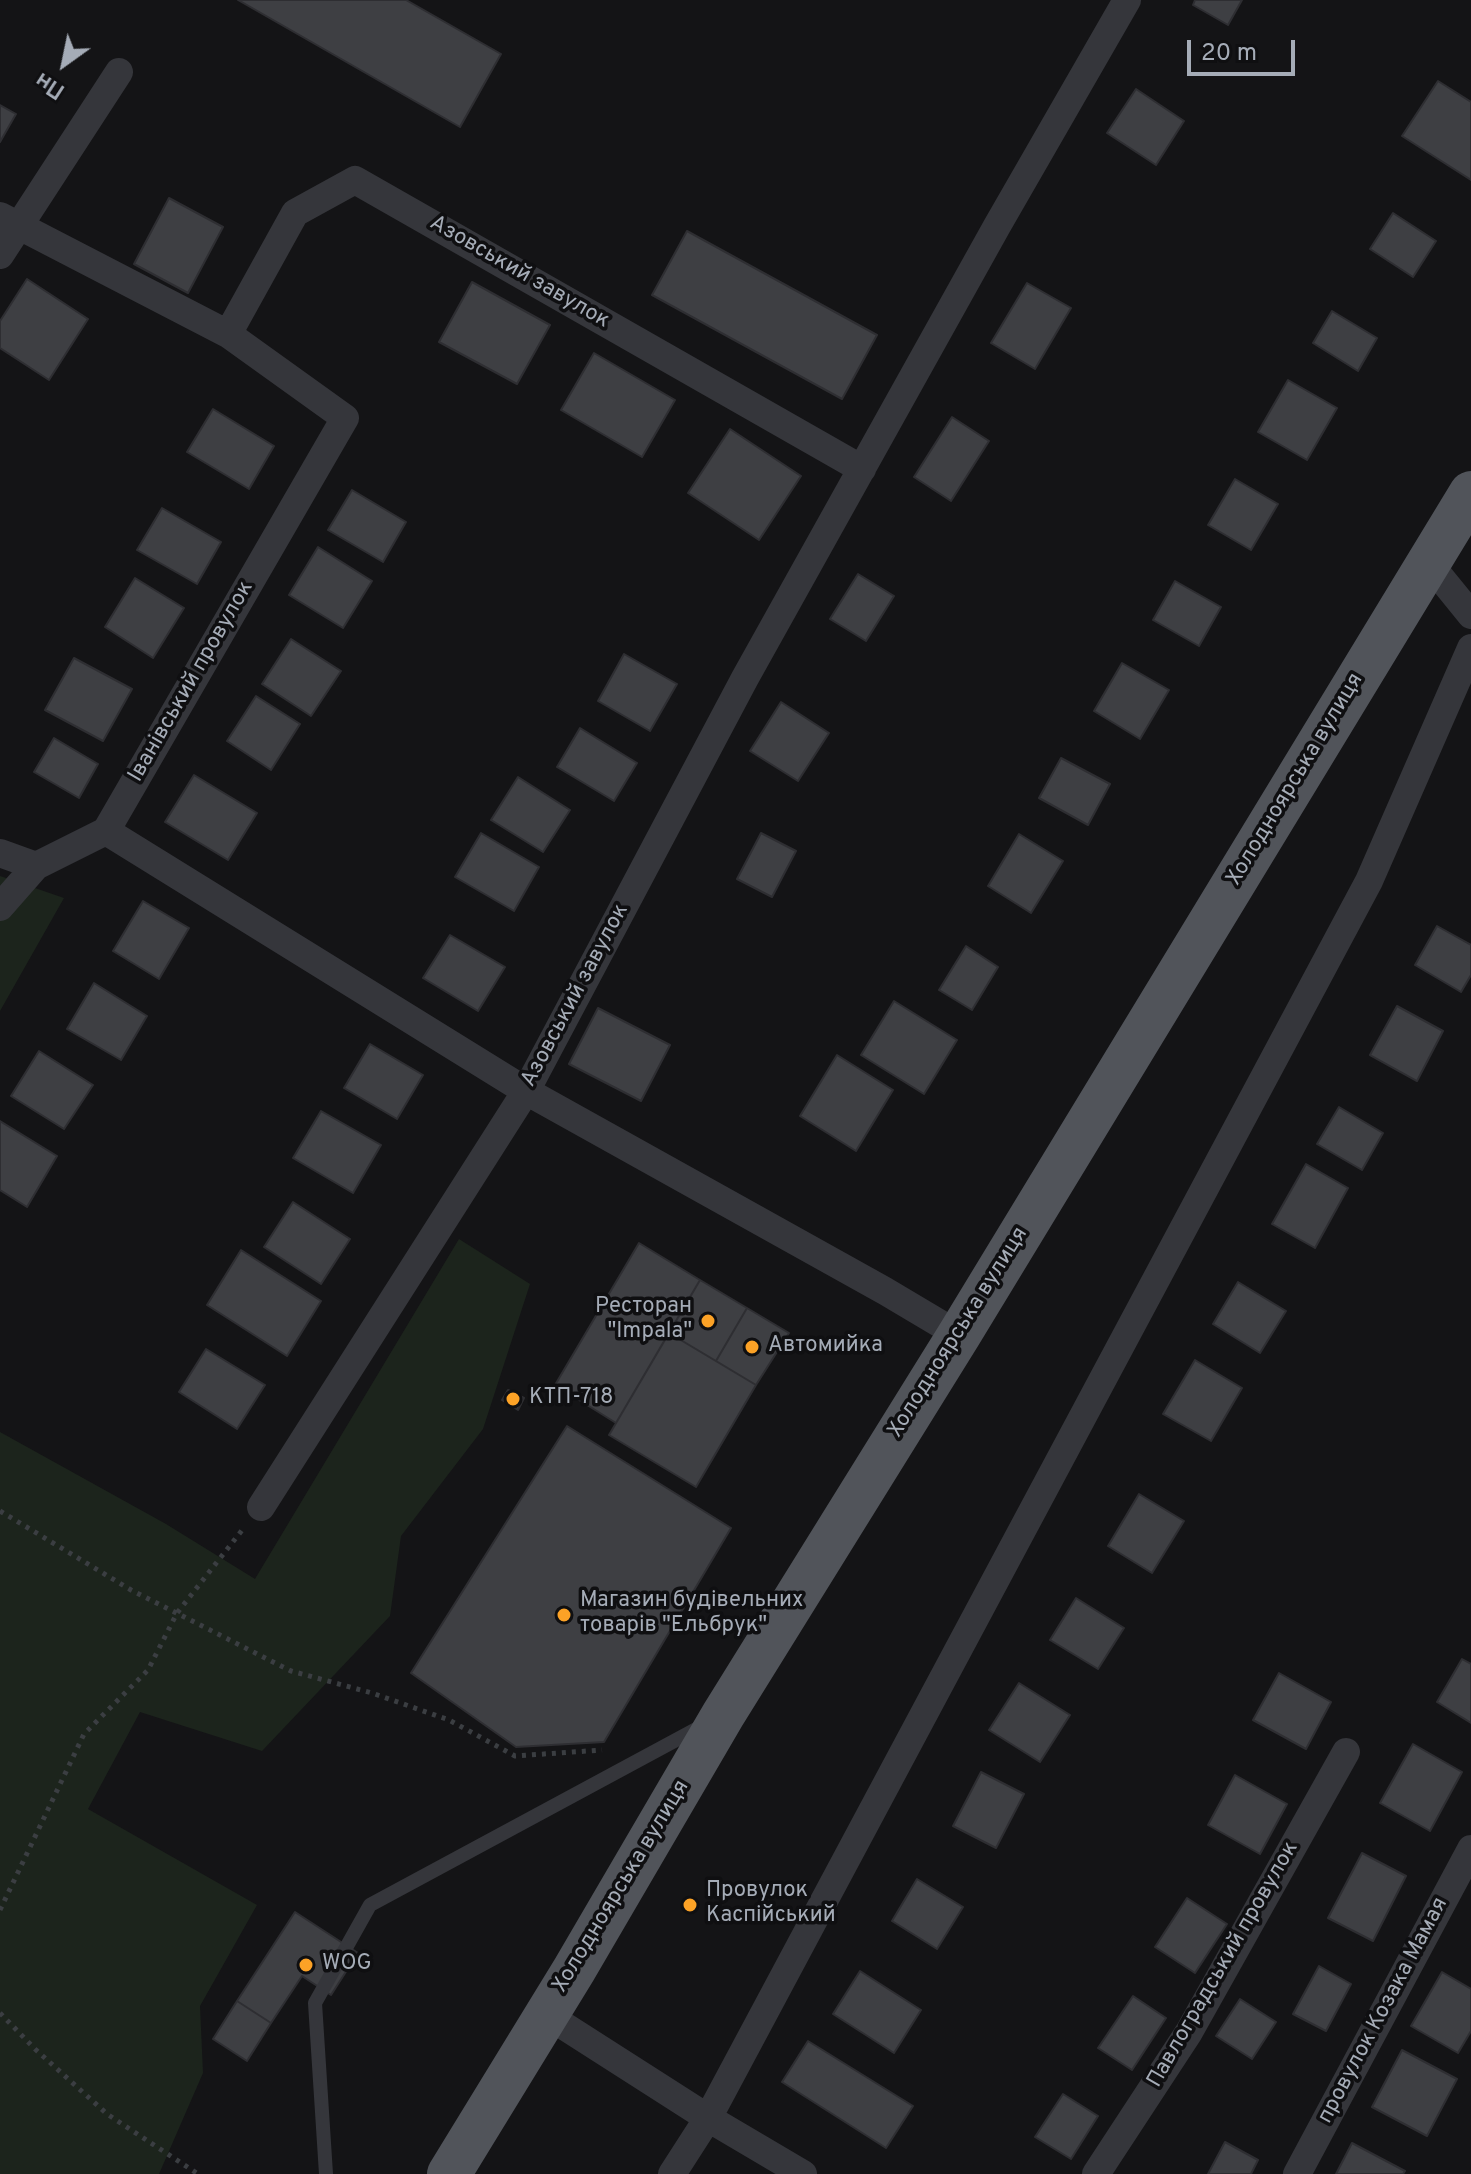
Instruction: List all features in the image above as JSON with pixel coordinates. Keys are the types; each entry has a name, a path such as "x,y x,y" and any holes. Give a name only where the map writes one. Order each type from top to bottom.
{"main road":[{"name":"Холодноярська вулиця","path":"449,2174 547,2015 723,1715 959,1335 1471,493"}],"street":[{"name":"Азовський завулок","path":"261,1507 526,1091 738,692 997,226 1127,0"},
{"path":"0,255 9,221 119,72"},
{"name":"Азовський завулок","path":"228,334 295,213 355,180 862,469"},
{"path":"9,221 228,334"},
{"name":"Іванівський провулок","path":"106,831 345,418 228,334"},
{"path":"1428,562 1471,615"},
{"path":"672,2174 708,2118 1369,881 1471,648"},
{"path":"0,907 36,866 106,831 526,1091 959,1335"},
{"path":"0,853 36,866"},
{"name":"Павлоградський провулок","path":"1096,2174 1189,2032 1346,1752"},
{"name":"провулок Козака Мамая","path":"1297,2174 1471,1849"},
{"path":"547,2015 708,2118 803,2174"}],"lane":[{"path":"326,2174 315,2003 370,1905 723,1715"}],"path":[{"path":"0,1910 84,1734 148,1670 177,1613 261,1507"},
{"path":"0,1511 131,1590 291,1671 372,1693 449,1720 515,1756 607,1750"},
{"path":"0,2013 107,2114 198,2174"}],"shaded area":[{"path":"0,876 64,898 0,1011"},
{"path":"459,1239 530,1284 483,1429 401,1536 390,1616 262,1751 140,1712 88,1809 257,1905 200,2006 203,2073 159,2174 0,2174 0,1432 166,1524 255,1579"}],"building":[{"path":"238,0 406,0 501,54 460,127"},
{"path":"1195,0 1242,0 1228,25 1193,5"},
{"path":"1438,81 1471,102 1471,180 1402,136"},
{"path":"1136,89 1184,121 1156,165 1107,133"},
{"path":"0,105 16,114 0,142"},
{"path":"169,198 223,227 188,293 134,264"},
{"path":"1393,213 1436,241 1413,277 1370,249"},
{"path":"687,231 877,335 842,399 652,295"},
{"path":"27,279 88,319 49,380 0,348 0,321"},
{"path":"472,282 550,325 517,384 439,342"},
{"path":"1027,283 1071,308 1035,369 991,343"},
{"path":"1332,311 1377,338 1358,371 1313,343"},
{"path":"594,353 675,400 642,457 561,410"},
{"path":"1288,380 1337,408 1307,460 1258,432"},
{"path":"213,409 274,446 249,489 187,452"},
{"path":"952,417 989,441 951,501 914,477"},
{"path":"730,429 801,476 759,540 688,493"},
{"path":"1235,479 1278,504 1251,550 1208,525"},
{"path":"352,490 406,522 383,562 328,530"},
{"path":"162,508 221,542 197,584 137,550"},
{"path":"318,547 372,581 343,628 289,595"},
{"path":"858,574 894,596 866,641 830,619"},
{"path":"135,578 184,608 153,658 105,627"},
{"path":"1175,581 1221,607 1199,646 1153,620"},
{"path":"291,639 341,671 311,716 262,684"},
{"path":"624,654 677,684 650,731 598,701"},
{"path":"74,658 132,689 103,741 45,710"},
{"path":"1122,663 1169,690 1140,739 1094,711"},
{"path":"256,696 300,724 271,770 227,741"},
{"path":"781,702 829,733 798,781 750,751"},
{"path":"580,728 637,763 614,801 557,767"},
{"path":"54,738 98,764 79,798 34,772"},
{"path":"1061,758 1110,784 1088,825 1039,798"},
{"path":"194,775 257,813 228,860 165,822"},
{"path":"518,777 570,810 543,852 491,820"},
{"path":"481,833 539,867 514,911 455,877"},
{"path":"761,833 796,851 772,897 737,879"},
{"path":"1019,834 1063,861 1031,913 988,886"},
{"path":"143,901 189,928 159,979 113,951"},
{"path":"1437,926 1471,945 1471,975 1461,992 1415,965"},
{"path":"450,935 505,967 478,1011 423,978"},
{"path":"966,946 998,967 972,1010 939,990"},
{"path":"94,983 147,1016 121,1060 67,1029"},
{"path":"894,1001 957,1040 924,1094 861,1055"},
{"path":"1397,1006 1443,1031 1417,1081 1370,1055"},
{"path":"598,1008 670,1045 641,1101 569,1064"},
{"path":"370,1044 423,1075 397,1119 344,1088"},
{"path":"39,1051 93,1085 64,1129 11,1096"},
{"path":"837,1055 893,1090 856,1151 800,1116"},
{"path":"1339,1107 1383,1133 1362,1170 1317,1144"},
{"path":"321,1111 381,1145 353,1193 293,1158"},
{"path":"0,1121 57,1156 27,1207 0,1190"},
{"path":"1306,1164 1348,1188 1315,1248 1272,1224"},
{"path":"293,1202 350,1239 321,1284 264,1247"},
{"path":"639,1243 700,1280 616,1423 555,1385"},
{"path":"241,1250 321,1301 287,1356 207,1305"},
{"name":"Ресторан \"Impala\"","path":"700,1280 747,1308 716,1361 669,1333"},
{"path":"1238,1282 1286,1311 1260,1353 1213,1324"},
{"name":"Автомийка","path":"747,1308 789,1333 756,1385 716,1361"},
{"path":"669,1333 756,1385 696,1487 609,1435"},
{"path":"206,1349 265,1385 237,1429 179,1392"},
{"path":"1195,1360 1242,1388 1211,1441 1163,1414"},
{"name":"КТП-718","path":"508,1390 524,1398 518,1410 502,1400"},
{"name":"Магазин будівельних товарів \"Ельбрук\"","path":"567,1426 731,1528 604,1742 516,1747 411,1673"},
{"path":"1139,1494 1184,1521 1152,1573 1108,1546"},
{"path":"1076,1598 1124,1628 1098,1669 1050,1640"},
{"path":"1462,1659 1471,1664 1471,1723 1437,1702"},
{"path":"1279,1673 1331,1702 1306,1749 1253,1720"},
{"path":"1019,1683 1070,1715 1040,1762 989,1730"},
{"path":"1413,1744 1462,1772 1430,1831 1380,1803"},
{"path":"981,1772 1024,1794 996,1848 953,1826"},
{"path":"1235,1775 1287,1804 1260,1854 1208,1825"},
{"path":"1362,1853 1406,1876 1373,1941 1328,1918"},
{"path":"917,1879 963,1907 937,1949 892,1921"},
{"path":"1187,1898 1227,1924 1195,1973 1155,1947"},
{"name":"WOG","path":"295,1912 358,1953 331,1995 302,1976 271,2023 237,2001"},
{"path":"1319,1966 1351,1984 1326,2031 1293,2014"},
{"path":"860,1971 921,2010 894,2053 833,2014"},
{"path":"1442,1972 1471,1989 1471,2031 1458,2053 1411,2026"},
{"path":"1133,1996 1166,2018 1132,2070 1098,2048"},
{"path":"1240,1999 1276,2022 1252,2059 1216,2036"},
{"path":"237,2001 271,2023 247,2061 213,2039"},
{"path":"808,2041 913,2106 886,2148 782,2082"},
{"path":"1402,2050 1457,2079 1427,2136 1372,2107"},
{"path":"1063,2094 1098,2116 1071,2159 1035,2137"},
{"path":"1225,2142 1258,2160 1251,2174 1208,2174"},
{"path":"1352,2143 1405,2171 1403,2174 1336,2174"}],"place":[{"name":"Ресторан \"Impala\"","path":"708,1321"},
{"name":"Автомийка","path":"752,1347"},
{"name":"КТП-718","path":"513,1399"},
{"name":"Магазин будівельних товарів \"Ельбрук\"","path":"564,1615"},
{"name":"Провулок Каспійський","path":"690,1905"},
{"name":"WOG","path":"306,1965"}]}
